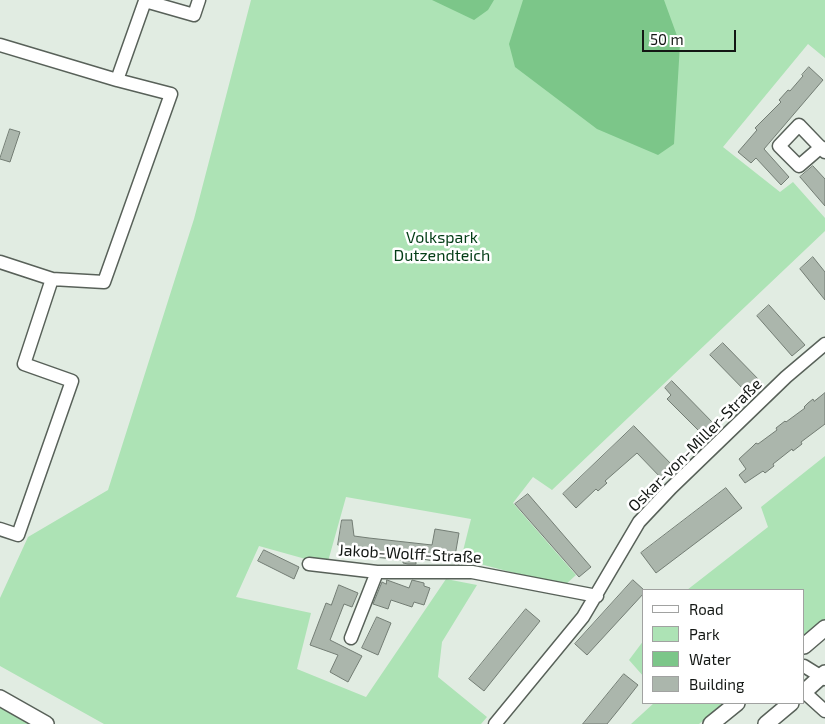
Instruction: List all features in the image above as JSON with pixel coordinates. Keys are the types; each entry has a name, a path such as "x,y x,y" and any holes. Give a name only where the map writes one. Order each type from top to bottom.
{"main road":[{"path":"805,645 825,628"},
{"path":"805,691 824,675"},
{"path":"0,698 46,724"},
{"path":"712,724 736,704"},
{"path":"766,724 790,704"}],"street":[{"path":"117,80 146,1 194,14 199,0"},
{"path":"0,44 117,80 171,94 104,282 52,279 0,262"},
{"path":"799,125 823,150 799,166 779,146 799,125"},
{"path":"0,529 18,535 72,381 24,364 52,279"},
{"name":"Oskar-von-Miller-Straße","path":"495,724 582,617 597,596 616,559 640,522 671,488 786,377 825,344"},
{"name":"Jakob-Wolff-Straße","path":"310,564 377,572 472,572 597,596"},
{"path":"351,638 377,572"},
{"path":"805,666 824,675"},
{"path":"805,693 825,711"}],"green space":[{"name":"Volkspark Dutzendteich","path":"251,0 825,0 825,58 808,44 723,147 780,192 793,182 825,218 825,231 552,490 533,477 513,503 576,575 564,586 461,559 471,519 346,497 327,565 259,546 236,597 311,613 297,669 366,697 446,579 477,585 442,642 438,677 487,717 481,724 104,724 0,666 0,598 28,537 108,490 194,219"},
{"path":"825,456 825,620 805,637 805,589 688,589 768,527 761,507"},
{"path":"642,643 642,675 629,660"},
{"path":"653,704 724,704 699,724 631,724"},
{"path":"0,707 31,724 0,724"}],"water":[{"path":"432,0 494,0 488,10 474,20"},
{"path":"523,0 664,0 680,44 674,144 658,155 597,129 515,67 509,44"}],"building":[{"path":"809,67 823,80 764,149 789,177 781,185 756,158 751,163 738,152 757,130 755,128 781,102 779,100 788,90 790,91"},
{"path":"10,129 20,132 10,162 0,159"},
{"path":"813,166 825,179 825,206 800,177"},
{"path":"813,257 825,272 825,300 800,269"},
{"path":"769,305 805,345 792,356 757,316"},
{"path":"723,343 762,383 749,395 710,355"},
{"path":"672,381 716,426 705,437 667,399 671,395 665,388"},
{"path":"825,393 825,424 801,442 802,444 793,451 792,449 773,464 774,466 765,473 763,471 745,483 739,475 746,469 739,459 756,443 758,444 777,430 776,428 785,421 805,408 813,399 814,401"},
{"path":"634,426 675,468 663,480 637,453 605,481 607,483 598,491 596,489 576,508 563,494"},
{"path":"726,488 742,508 656,573 641,553"},
{"path":"528,494 591,567 579,577 515,504"},
{"path":"342,520 352,520 354,536 432,545 435,529 459,533 455,556 441,554 440,562 416,558 416,564 408,564 403,563 403,560 344,554 345,546 338,545"},
{"path":"264,550 299,567 294,579 258,561"},
{"path":"387,580 409,588 412,580 424,583 424,586 430,588 424,605 414,602 412,607 391,600 388,609 373,604 382,582 386,584"},
{"path":"633,580 643,589 642,595 587,655 575,644"},
{"path":"339,585 358,593 352,607 344,604 330,640 362,656 348,682 330,672 338,655 310,645 326,603 331,605"},
{"path":"526,609 540,621 484,691 469,679"},
{"path":"377,617 391,623 378,655 362,648"},
{"path":"624,674 638,685 607,724 583,724"}]}
